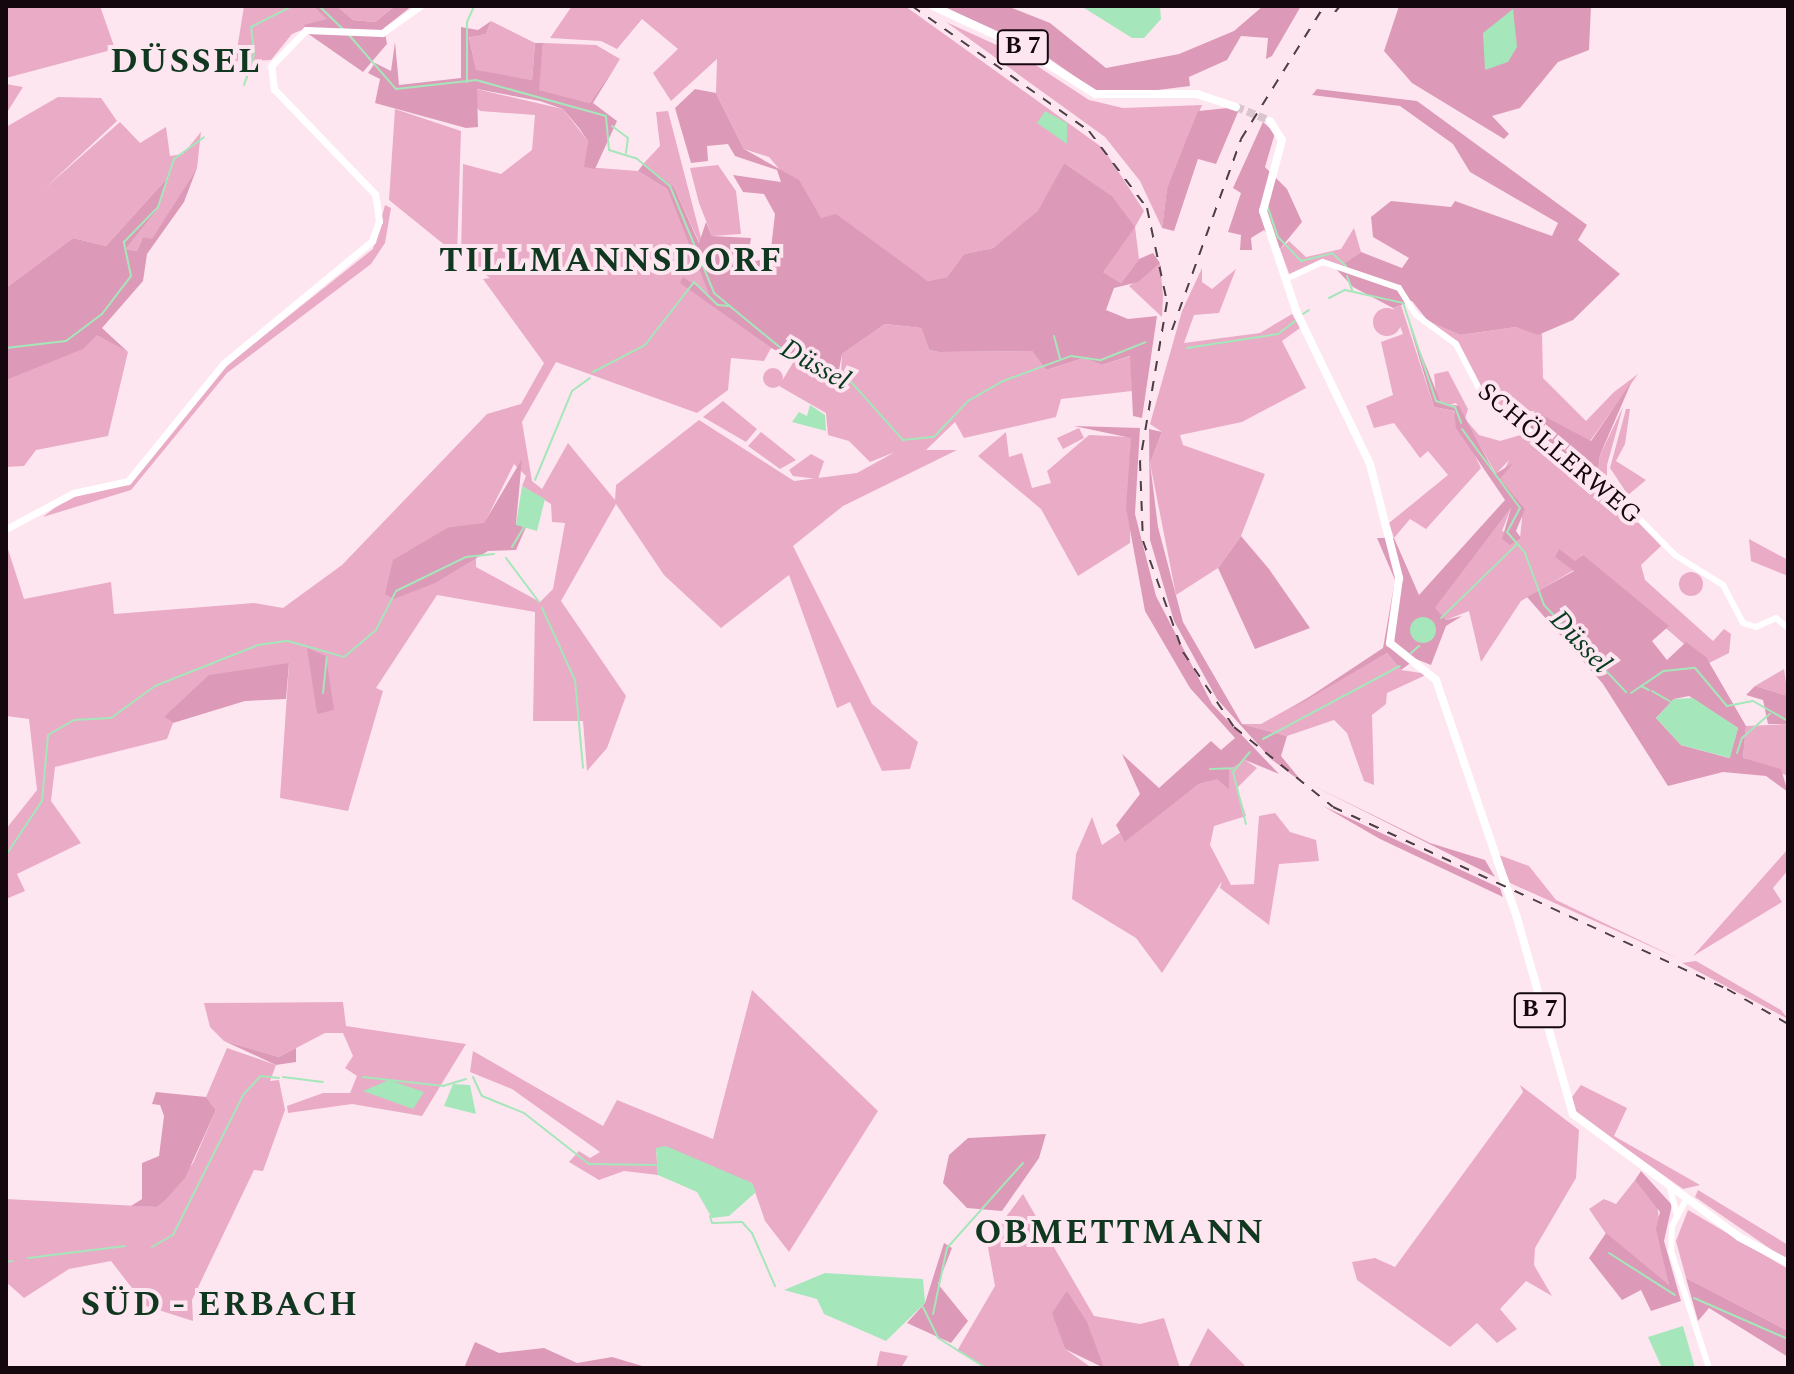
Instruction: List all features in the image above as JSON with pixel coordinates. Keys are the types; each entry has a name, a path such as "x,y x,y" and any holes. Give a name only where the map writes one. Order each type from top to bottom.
{"main road":[{"path":"6,529 73,493 128,481 224,363 336,274 374,238 378,202 274,89 269,73 292,38 334,26 390,31 420,6"},
{"name":"B 7","path":"933,6 1021,47 1095,94 1197,94 1236,107"},
{"path":"1270,121 1282,140 1263,211 1288,278"},
{"name":"B 7","path":"1288,278 1301,323 1372,474 1399,578 1390,643 1436,680 1498,873 1511,900 1575,1118 1687,1198 1788,1263"}],"street":[{"name":"SCHÖLLERWEG","path":"1288,278 1323,262 1399,288 1421,320 1456,344 1483,396 1617,496 1675,555 1723,585 1743,623 1756,627 1776,618 1788,628"},
{"path":"1668,1185 1675,1215 1671,1251 1709,1368"},
{"path":"1675,1215 1687,1198"}],"shaded area":[{"path":"6,6 100,6 115,49 6,78"},
{"path":"244,6 313,6 328,19 292,34 271,60 253,61 247,80 245,62 235,62"},
{"path":"313,6 337,6 353,20 375,22 395,6 412,6 384,28 387,44 363,72 307,33 304,25 327,19"},
{"path":"337,6 395,6 375,22 353,20"},
{"path":"572,6 905,6 1103,148 1144,211 1135,227 1139,259 1121,283 1103,272 1111,195 1064,163 1039,211 993,248 964,254 947,277 928,281 836,215 821,218 769,157 744,149 716,93 717,59 671,101 653,73 678,49 642,19 617,49 601,41 550,38"},
{"path":"941,6 1007,6 1050,23 1106,68 1179,54 1234,31 1263,6 1301,6 1272,56 1266,59 1268,38 1241,36 1227,60 1189,77 1190,86 1126,94 1094,90 1033,47"},
{"path":"1081,6 1160,6 1161,19 1144,38 1132,38"},
{"path":"1399,6 1591,6 1589,50 1558,62 1520,108 1492,116 1509,134 1504,139 1412,83 1384,51"},
{"path":"1513,9 1517,47 1508,62 1485,70 1483,33"},
{"path":"491,21 535,43 532,80 476,71 469,36 486,34"},
{"path":"491,21 486,34 469,37 476,70 532,80 535,43 543,43 539,90 590,103 620,59 593,103 617,121 595,169 584,167 588,141 579,128 563,109 540,101 477,89 478,127 466,128 375,103 380,79 368,73 375,63 391,71 395,42 399,85 461,78 461,27 478,30"},
{"path":"946,22 1025,58 1089,100 1123,108 1202,105 1167,188 1162,228 1140,181 1105,137"},
{"path":"543,43 596,45 620,59 590,103 538,90"},
{"path":"6,84 23,87 6,114"},
{"path":"476,89 563,109 588,141 585,167 638,171 667,189 710,295 684,278 681,283 771,348 764,361 731,358 728,390 697,413 556,362 522,422 532,481 542,489 568,443 615,500 616,485 699,420 794,481 857,473 895,452 870,462 849,441 828,435 826,413 779,386 794,361 841,372 842,354 885,324 921,328 929,350 939,352 1032,351 1046,370 1084,358 1102,365 1131,356 1132,391 1061,399 1056,417 964,438 955,422 926,450 957,450 843,506 793,546 872,704 918,742 910,769 882,771 850,702 837,708 789,575 721,628 664,575 616,504 561,601 626,696 607,748 587,771 583,721 533,721 535,612 437,595 376,688 383,691 348,811 280,798 289,664 164,717 173,723 167,739 55,767 51,801 81,843 17,874 25,891 6,899 6,829 37,790 29,719 6,716 6,543 24,599 111,582 114,614 254,603 283,608 342,565 487,414 521,404 544,363 483,279 490,278 461,257 463,164 501,174 532,150 535,115 480,111 473,104","holes":["514,464 526,476 522,486 551,504 552,522 565,523 553,589 540,602 476,567 476,556 394,599 449,527 484,524","308,649 326,657 333,710 317,713"]},
{"path":"695,89 716,93 744,149 799,180 821,218 836,214 928,281 947,277 964,254 993,248 1038,211 1064,163 1111,195 1135,227 1103,272 1121,283 1139,259 1153,253 1160,263 1138,282 1114,288 1106,310 1128,319 1157,316 1142,418 1133,416 1130,356 1102,365 1084,358 1046,370 1032,351 939,352 929,350 921,328 885,324 842,354 837,381 771,348 680,283 683,277 709,294 667,189 638,171 644,163 674,187 699,243 706,222 712,236 751,238 748,257 756,261 770,257 775,214 764,194 743,192 733,175 781,182 777,170 735,156 728,144 707,146 708,161 691,163 675,108"},
{"path":"1317,89 1417,101 1587,225 1578,240 1620,274 1573,320 1538,335 1516,327 1460,335 1428,321 1412,301 1393,308 1353,287 1336,269 1361,252 1402,268 1409,258 1373,237 1371,217 1391,201 1451,207 1455,201 1552,236 1558,223 1470,172 1453,144 1400,106 1312,95"},
{"path":"58,97 101,98 117,121 44,189 120,122 140,143 166,127 170,156 183,154 201,132 197,168 152,240 143,237 137,251 126,249 157,210 171,174 106,246 73,238 6,288 6,127"},
{"path":"1228,108 1238,112 1216,164 1198,159 1174,231 1162,228 1167,188 1198,111"},
{"path":"395,109 461,131 457,255 389,200"},
{"path":"668,111 700,244 674,187 644,163 660,146 656,112"},
{"path":"1045,111 1067,123 1067,144 1037,123"},
{"path":"1263,122 1275,133 1265,167 1287,189 1302,222 1280,249 1264,230 1251,238 1252,250 1240,250 1241,235 1228,232 1241,193 1233,188"},
{"path":"718,165 736,191 741,234 712,236 699,203 690,168"},
{"path":"197,168 184,202 147,254 143,281 102,328 128,352 97,335 83,349 6,380 6,288 73,238 106,246 171,174 157,210 126,249 137,251 143,237 152,239"},
{"path":"385,205 391,208 385,243 371,264 227,373 131,490 43,517 67,498 125,485 223,368 373,249"},
{"path":"1354,228 1361,252 1336,269 1319,263 1290,276 1280,249 1289,241 1306,257 1341,249"},
{"path":"1160,263 1163,296 1162,317 1129,286"},
{"path":"1202,268 1202,282 1212,289 1236,269 1219,313 1194,315 1184,343 1260,333 1292,314 1300,328 1282,341 1306,388 1242,422 1180,435 1183,445 1265,474 1241,536 1218,568 1176,595 1150,463 1162,432 1150,424 1182,311"},
{"path":"1401,305 1434,407 1453,411 1481,468 1426,529 1410,519 1394,538 1389,523 1448,475 1428,451 1420,458 1394,423 1374,428 1366,406 1393,395 1381,342 1403,334 1393,308"},
{"path":"1387,308 1397,312 1401,322 1397,332 1387,336 1377,332 1373,322 1377,312"},
{"path":"1428,321 1460,335 1516,327 1542,333 1543,378 1586,421 1614,392 1638,374 1590,441 1535,411 1507,413 1482,392 1456,343"},
{"path":"1409,324 1441,403 1459,406 1495,474 1513,463 1500,479 1525,509 1516,531 1521,538 1510,545 1502,539 1511,508 1435,608 1446,620 1462,616 1446,626 1431,665 1416,659 1401,670 1387,653 1291,709 1383,648 1395,580 1377,538 1394,538 1419,595 1505,500 1456,428 1454,411 1434,407"},
{"path":"97,334 128,352 108,436 36,450 24,466 6,467 6,380"},
{"path":"773,368 780,371 783,378 780,385 773,388 766,385 763,378 766,371"},
{"path":"1448,371 1468,409 1465,419 1456,403 1445,406 1436,396 1434,374"},
{"path":"1632,381 1600,455 1598,472 1615,483 1610,490 1527,430 1535,411 1591,441"},
{"path":"723,401 757,429 746,442 703,417"},
{"path":"810,405 825,415 826,431 792,422 799,412 807,416"},
{"path":"1623,407 1607,465 1607,478 1598,472 1600,455"},
{"path":"1626,409 1630,409 1625,444 1616,461 1646,480 1628,495 1610,468"},
{"path":"1465,419 1479,435 1500,441 1524,434 1636,520 1661,546 1641,565 1645,580 1713,641 1724,629 1731,634 1729,653 1707,664 1582,555 1574,570 1521,601 1481,662 1469,611 1446,620 1434,609 1511,508 1502,531 1520,538 1522,518 1500,479 1509,460 1496,474"},
{"path":"1074,426 1140,428 1135,514 1156,596 1212,704 1279,774 1245,760 1229,770 1229,789 1217,779 1199,784 1125,842 1116,825 1140,794 1122,754 1159,788 1211,741 1221,750 1235,738 1190,688 1145,611 1126,508 1131,438"},
{"path":"1079,428 1084,438 1063,449 1057,438"},
{"path":"1149,429 1162,432 1150,463 1158,527 1183,622 1242,724 1287,736 1281,756 1304,784 1271,759 1217,699 1174,621 1150,540"},
{"path":"761,432 796,460 780,469 748,446"},
{"path":"1006,432 1009,457 1022,453 1032,488 1051,483 1047,471 1089,435 1131,437 1130,543 1078,576 1041,509 978,456"},
{"path":"811,454 824,461 818,479 793,476 789,470"},
{"path":"522,459 516,524 526,527 516,550 488,551 435,583 394,599 385,594 393,560 449,527 484,523"},
{"path":"522,486 545,499 537,531 516,525"},
{"path":"1241,536 1269,569 1310,628 1255,649 1218,568"},
{"path":"1749,539 1788,560 1788,576 1751,561"},
{"path":"1559,549 1575,561 1583,555 1669,626 1652,641 1667,660 1686,642 1706,657 1746,726 1743,758 1781,769 1788,792 1766,776 1723,772 1668,786 1603,684 1527,597 1574,571 1555,557","holes":["1689,696 1738,728 1729,758 1681,745 1656,718 1674,699"]},
{"path":"1691,572 1699,576 1703,584 1699,592 1691,596 1683,592 1679,584 1683,576"},
{"path":"1423,617 1432,621 1436,630 1432,639 1423,643 1414,639 1410,630 1414,621"},
{"path":"307,648 326,656 334,710 317,714"},
{"path":"1387,653 1401,670 1428,674 1387,693 1386,704 1372,715 1374,785 1364,781 1347,733 1334,720 1287,736 1242,724 1261,724"},
{"path":"289,663 286,699 245,701 173,723 164,717 209,675"},
{"path":"1784,669 1788,696 1755,686"},
{"path":"1755,686 1788,696 1788,724 1768,724 1763,700 1746,695"},
{"path":"1693,698 1738,728 1730,758 1681,745 1656,718 1674,699"},
{"path":"1788,724 1788,776 1743,758 1746,726"},
{"path":"1245,760 1257,768 1237,788 1246,816 1214,826 1210,845 1231,885 1254,884 1259,816 1275,813 1290,832 1316,840 1319,861 1279,864 1269,925 1220,888 1222,881 1162,973 1136,938 1072,899 1076,854 1092,817 1102,845 1121,832 1126,841 1199,784 1217,778 1229,788 1229,770"},
{"path":"1312,785 1430,843 1485,860 1495,877"},
{"path":"1323,806 1500,888 1503,897 1380,839"},
{"path":"1788,849 1788,870 1773,888 1782,902 1693,956"},
{"path":"1499,855 1529,866 1556,900 1679,959 1510,883"},
{"path":"1696,961 1781,1010 1788,1019 1682,963"},
{"path":"752,990 878,1111 789,1252 765,1221 752,1183 656,1149 658,1175 624,1171 599,1180 569,1162 579,1151 590,1158 600,1152 512,1089 470,1072 473,1051 603,1126 617,1100 713,1139"},
{"path":"343,1002 346,1026 466,1044 422,1116 352,1104 288,1113 287,1106 323,1093 350,1093 357,1076 345,1068 353,1056 343,1033 325,1033 279,1057 224,1041 210,1027 204,1003"},
{"path":"224,1041 279,1057 296,1048 296,1062 276,1065"},
{"path":"227,1048 276,1065 270,1081 279,1080 285,1110 263,1171 254,1170 192,1300 193,1321 146,1306 111,1261 69,1269 24,1298 6,1282 6,1199 157,1207 193,1163 216,1110 206,1097"},
{"path":"389,1080 424,1092 413,1109 363,1091"},
{"path":"453,1084 470,1085 476,1114 444,1106"},
{"path":"1520,1085 1579,1130 1576,1178 1535,1248 1534,1265 1552,1296 1526,1281 1500,1309 1517,1329 1497,1343 1477,1323 1450,1347 1357,1280 1352,1262 1375,1258 1395,1267 1523,1092"},
{"path":"1581,1085 1627,1108 1614,1136 1700,1185 1683,1189 1576,1113 1572,1097"},
{"path":"156,1092 206,1097 216,1110 185,1178 157,1207 131,1206 142,1199 142,1163 159,1156 164,1116 160,1105 152,1104"},
{"path":"1046,1134 1039,1158 1002,1211 967,1208 943,1183 949,1155 968,1138"},
{"path":"666,1146 752,1183 756,1192 729,1216 712,1218 697,1192 658,1175 656,1148"},
{"path":"1641,1171 1672,1205 1664,1241 1681,1301 1651,1311 1641,1290 1622,1300 1589,1258 1606,1233 1669,1285 1656,1229 1660,1212 1635,1180"},
{"path":"1635,1180 1656,1198 1669,1286 1617,1250 1589,1209 1604,1199 1616,1204"},
{"path":"1698,1190 1788,1245 1788,1261 1695,1197"},
{"path":"1023,1194 1094,1316 1140,1324 1164,1318 1180,1368 1104,1368 1067,1292 1053,1313 1065,1349 1092,1368 988,1368 957,1351 995,1286 987,1242"},
{"path":"1688,1210 1788,1269 1788,1331 1686,1278 1676,1241"},
{"path":"944,1243 952,1248 938,1284 968,1321 951,1343 907,1323 925,1303"},
{"path":"825,1273 923,1279 925,1303 886,1341 824,1314 817,1299 784,1290"},
{"path":"1686,1278 1788,1331 1788,1357 1709,1308 1698,1321"},
{"path":"1067,1291 1087,1322 1104,1368 1065,1349 1052,1313"},
{"path":"1683,1326 1695,1368 1662,1368 1648,1337"},
{"path":"1208,1328 1247,1368 1188,1368"},
{"path":"475,1342 499,1353 544,1348 577,1363 612,1357 649,1368 464,1368"},
{"path":"880,1351 908,1356 901,1368 876,1368"}],"waterway":[{"path":"244,85 254,54 251,27 292,6"},
{"name":"Düssel","path":"319,6 344,30"},
{"path":"467,82 467,22 474,6"},
{"name":"Düssel","path":"349,35 396,89 476,80 606,116 609,150 636,158 670,186 714,293 788,354 852,383 903,440 934,437 968,401 1003,381 1071,356 1101,360 1146,342"},
{"path":"612,126 628,138 626,153"},
{"path":"6,348 66,341 102,314 131,276 124,242 158,207 174,159 204,137"},
{"path":"1268,208 1278,237 1301,261 1332,253 1346,266"},
{"path":"1347,276 1352,290"},
{"path":"593,372 645,345 694,282 718,305 729,306"},
{"name":"Düssel","path":"1329,298 1345,290 1403,303 1436,401 1455,407 1461,423"},
{"name":"Düssel","path":"1303,314 1309,310"},
{"name":"Düssel","path":"1187,348 1278,334 1295,321"},
{"path":"1054,336 1060,358"},
{"path":"535,480 572,391 590,378"},
{"name":"Düssel","path":"1462,429 1520,508 1507,532 1525,553 1544,605 1626,692"},
{"path":"512,547 524,527"},
{"path":"1441,618 1517,544"},
{"path":"6,855 42,801 48,735 74,720 111,718 155,686 258,645 288,641 344,657 376,630 396,591 466,557 494,554"},
{"path":"506,558 539,602"},
{"path":"542,608 575,680 583,768"},
{"path":"1411,653 1419,646"},
{"path":"323,693 327,657"},
{"path":"1263,739 1400,666"},
{"name":"Düssel","path":"1631,693 1664,671 1695,668 1727,706 1753,701 1788,721"},
{"name":"Düssel","path":"1641,686 1649,690"},
{"path":"1652,691 1671,702"},
{"path":"1737,753 1742,738 1770,714"},
{"path":"1246,824 1233,772 1250,752"},
{"path":"1210,769 1233,768"},
{"path":"152,1247 173,1235 243,1095 261,1076 279,1078"},
{"path":"283,1077 323,1082"},
{"path":"363,1077 443,1086 466,1079"},
{"path":"473,1077 482,1096 524,1113 589,1164 659,1165"},
{"path":"933,1314 947,1248 1023,1163"},
{"path":"710,1216 712,1223 742,1222 752,1233 775,1286"},
{"path":"28,1258 125,1246"},
{"path":"1609,1253 1675,1295"},
{"path":"6,1262 12,1261"},
{"path":"1694,1298 1788,1339"},
{"path":"923,1307 938,1338 986,1368"}],"tunnel":[{"path":"1236,107 1270,121"}],"railway":[{"path":"912,6 1089,131 1147,208 1167,302 1140,461 1143,541 1183,652 1234,727 1333,807 1727,989 1788,1024"},
{"path":"1172,330 1241,139 1324,6"},
{"path":"1335,12 1340,6"}],"district":[{"name":"DÜSSEL","path":"186,63"},
{"name":"TILLMANNSDORF","path":"611,262"},
{"name":"OBMETTMANN","path":"1120,1234"},
{"name":"SÜD - ERBACH","path":"220,1306"}]}
